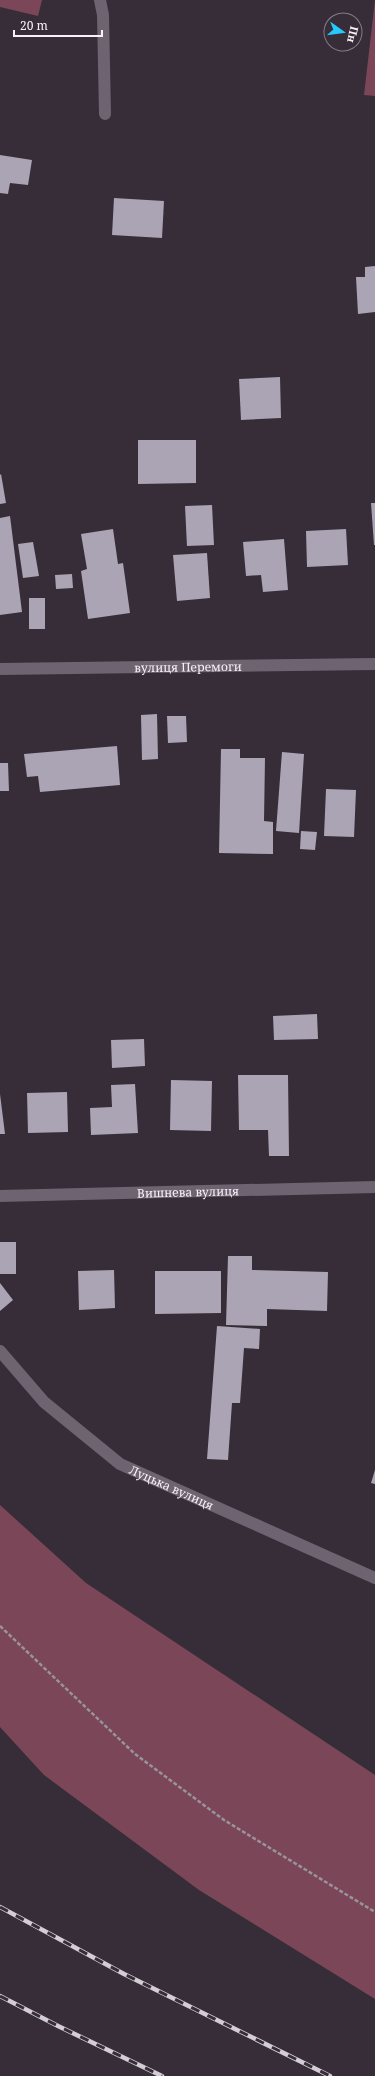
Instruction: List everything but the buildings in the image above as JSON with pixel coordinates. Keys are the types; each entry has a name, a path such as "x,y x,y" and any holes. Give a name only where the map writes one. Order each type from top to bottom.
{"street":[{"path":"100,0 103,15 105,114"},
{"name":"вулиця Перемоги","path":"0,669 375,664"},
{"name":"Вишнева вулиця","path":"0,1196 375,1187"},
{"name":"Луцька вулиця","path":"0,1351 44,1402 120,1464 375,1578"}],"path":[{"path":"0,1626 135,1754 224,1820 375,1912"}],"shaded area":[{"path":"0,0 42,0 38,16 0,7"},
{"path":"375,0 375,96 364,95"},
{"path":"0,1505 86,1583 375,1775 375,1999 199,1890 44,1775 0,1727"}],"railway":[{"path":"0,1907 124,1974 330,2076"},
{"path":"0,1996 58,2026 162,2076"}]}
